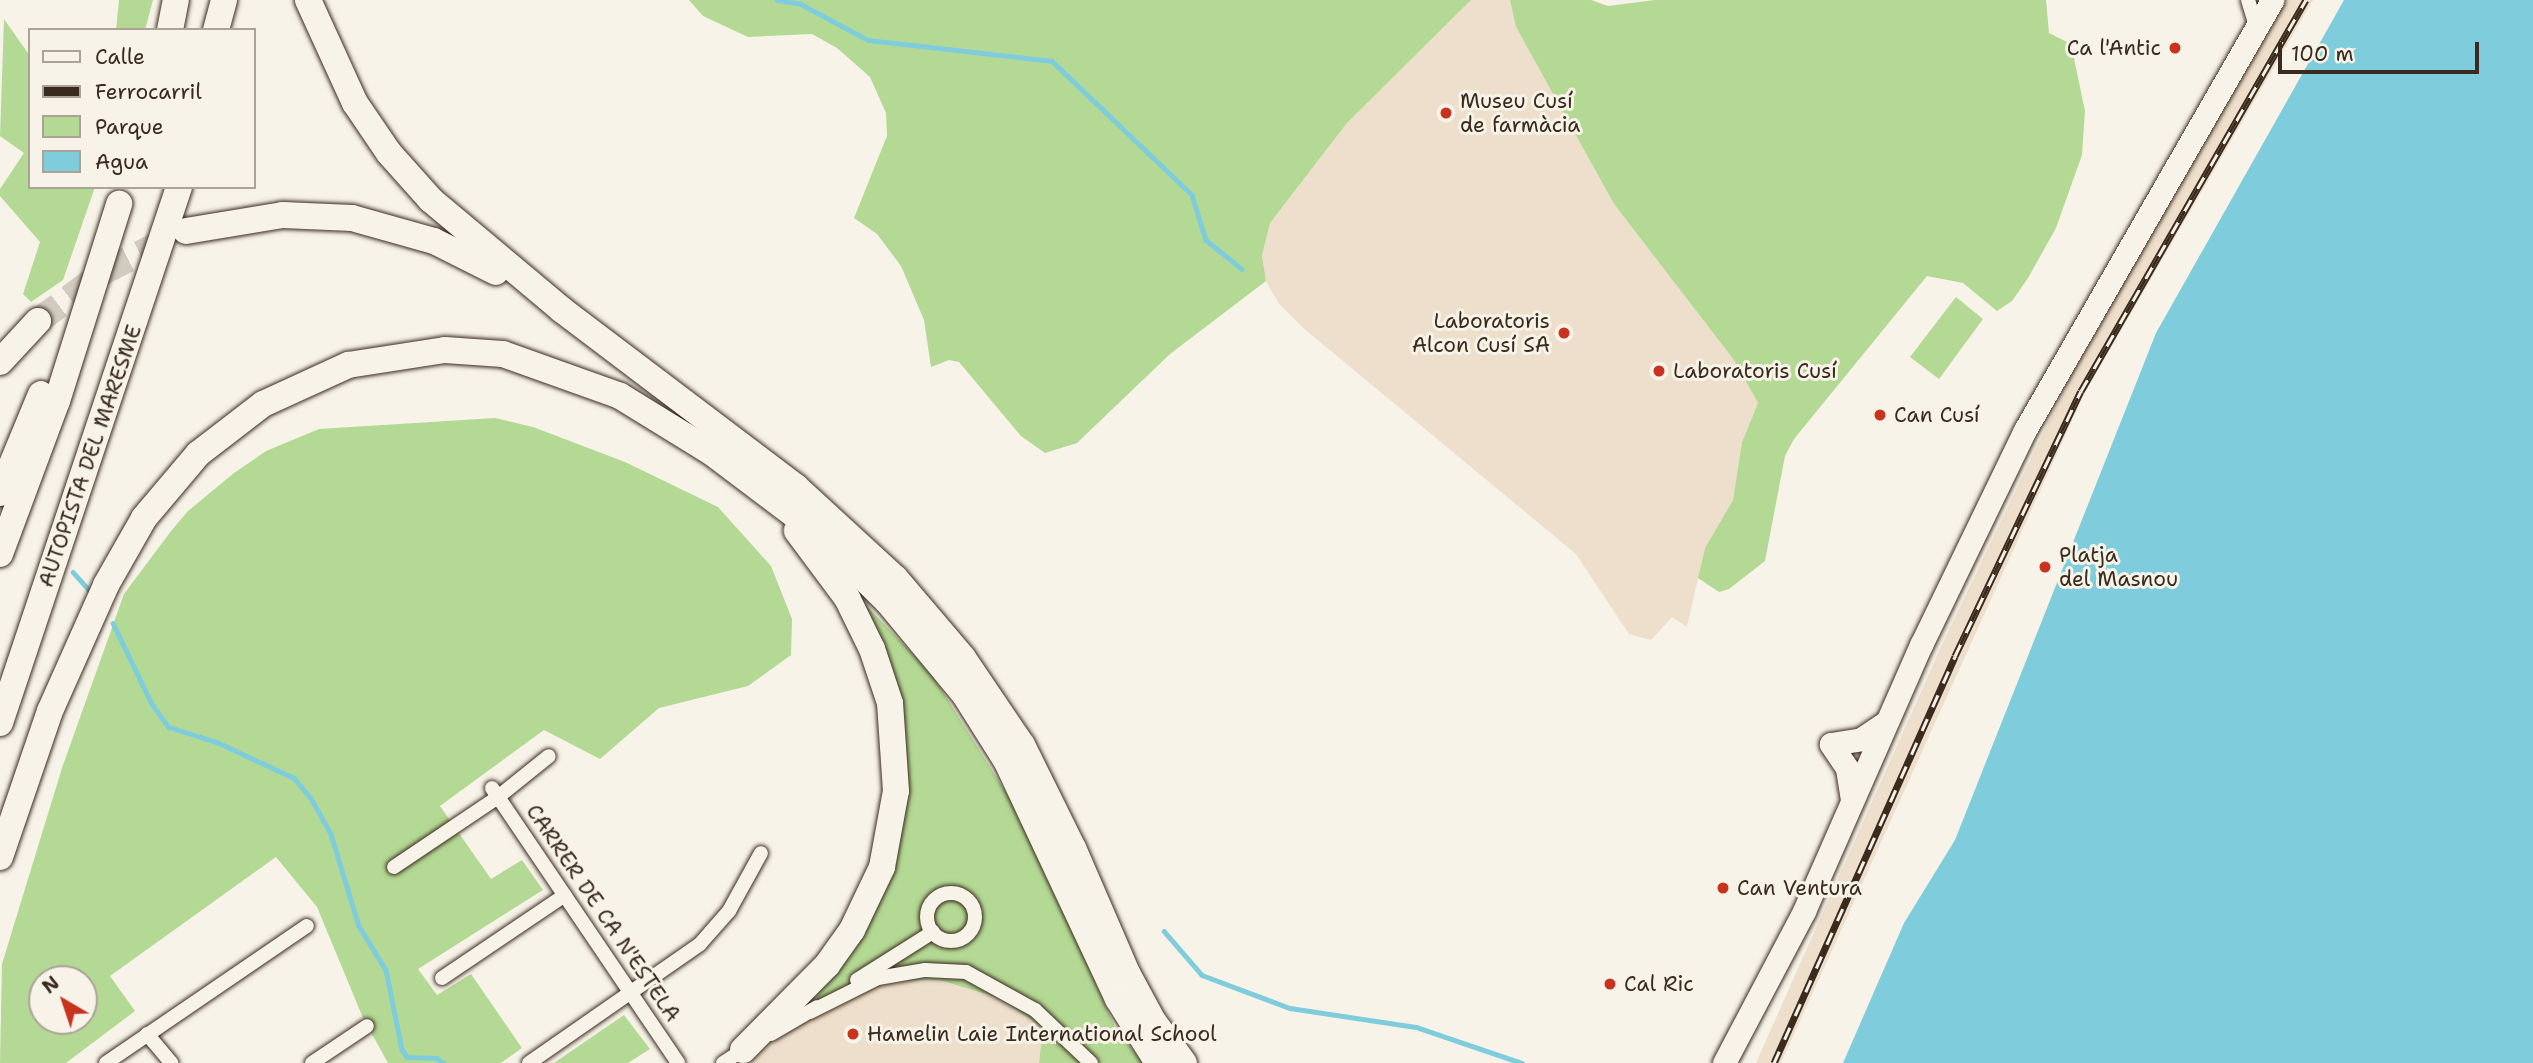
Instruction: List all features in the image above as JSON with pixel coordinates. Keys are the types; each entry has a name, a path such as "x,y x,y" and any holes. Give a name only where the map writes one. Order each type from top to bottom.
{"highway":[{"path":"170,28 176,0"},
{"path":"217,28 224,0"},
{"path":"308,0 340,76 389,153 461,229 562,310 796,487 895,578 963,658 1021,745 1073,848 1126,973 1153,1021 1184,1063"},
{"path":"0,668 165,189"},
{"name":"AUTOPISTA DEL MARESME","path":"0,723 177,189"},
{"path":"0,493 122,195"},
{"path":"0,554 57,401 122,195"},
{"path":"187,231 283,215 352,218 434,241 562,310"},
{"path":"0,362 38,321"},
{"path":"0,857 50,711 106,585 144,518 216,437 303,382 348,365 398,354 445,350 503,354 620,396 760,487 817,533 888,602 965,695 1023,790 1112,989 1158,1063"},
{"path":"733,1056 819,974 852,930 882,867 896,791 890,703 872,649 834,579 760,487"}],"main road":[{"path":"1724,1063 1769,983 1851,808 1886,722 2060,364 2272,0"},
{"path":"1851,808 1853,788 1847,768 1831,744 1861,739 1886,722"}],"street":[{"path":"2248,0 2256,27"},
{"path":"394,867 549,755"},
{"name":"CARRER DE CA N'ESTELA","path":"495,792 678,1063"},
{"path":"529,1063 632,994 700,944 729,911 761,853"},
{"path":"442,978 565,895"},
{"path":"106,1063 307,926"},
{"path":"810,1012 933,932"},
{"path":"733,1056 810,1012 878,978 925,970 967,972 1034,1010 1091,1063"},
{"path":"312,1063 367,1026"},
{"path":"147,1034 171,1063"}],"shaded area":[{"path":"1471,0 1510,0 1516,27 1614,204 1734,360 1758,403 1742,442 1733,500 1705,548 1687,627 1672,617 1651,640 1629,634 1576,554 1302,327 1279,304 1266,281 1262,256 1270,223 1347,123"},
{"path":"2287,0 2313,0 2084,394 1781,1063 1756,1063 1941,647 2067,383"},
{"path":"938,980 999,998 1043,1028 1039,1063 734,1063 820,1014 891,981"}],"green space":[{"path":"119,0 153,0 146,28 116,28"},
{"path":"689,0 1471,0 1347,123 1270,223 1262,256 1266,281 1170,354 1077,443 1045,453 1021,436 959,362 949,360 931,367 924,320 901,266 877,234 854,218 887,136 886,113 870,77 837,48 812,34 748,37 703,16"},
{"path":"1510,0 1591,0 1608,6 1655,0 2046,0 2049,33 2071,44 2085,111 2082,155 2056,228 2028,278 2012,301 1997,311 1963,283 1927,276 1794,439 1785,456 1765,561 1729,589 1719,592 1698,578 1705,548 1733,500 1742,442 1758,403 1734,360 1614,204 1516,27"},
{"path":"4,19 28,53 28,189 94,189 63,280 31,302 23,294 40,242 0,196 0,189 24,153 0,136"},
{"path":"1956,297 1983,319 1939,379 1910,357"},
{"path":"495,418 533,427 625,462 718,507 771,566 792,619 791,655 748,686 659,708 600,759 544,730 440,806 491,879 522,860 543,890 418,969 437,995 471,974 522,1048 501,1063 388,1063 363,1018 317,907 276,857 110,976 135,1011 66,1063 0,1063 2,964 62,768 124,594 188,511 266,451 319,429"},
{"path":"861,600 931,673 1024,821 1115,1027 1143,1063 1039,1063 1043,1028 999,998 939,980 891,981 820,1014 816,992 908,793"},
{"path":"624,1015 650,1049 628,1063 554,1063"}],"water":[{"path":"2344,0 2533,0 2533,1063 1843,1063 1904,923 1955,840 2156,333"}],"waterway":[{"path":"777,0 801,4 868,40 1052,61 1192,195 1206,240 1242,269"},
{"path":"73,572 92,593"},
{"path":"113,623 152,704 169,727 219,743 294,778 311,798 331,834 359,926 386,970 402,1049 407,1057 436,1058 444,1063"},
{"path":"1164,931 1202,975 1290,1008 1416,1027 1522,1063"}],"tunnel":[{"path":"38,321 105,271 175,236"}],"railway":[{"path":"1774,1063 1955,656 2081,391 2306,0"}],"place":[{"name":"Ca l'Antic","path":"2175,48"},
{"name":"Museu Cusí de farmàcia","path":"1446,113"},
{"name":"Laboratoris Alcon Cusí SA","path":"1564,333"},
{"name":"Laboratoris Cusí","path":"1659,371"},
{"name":"Can Cusí","path":"1880,415"},
{"name":"Platja del Masnou","path":"2045,567"},
{"name":"Can Ventura","path":"1723,888"},
{"name":"Cal Ric","path":"1610,984"},
{"name":"Hamelin Laie International School","path":"853,1034"}]}
